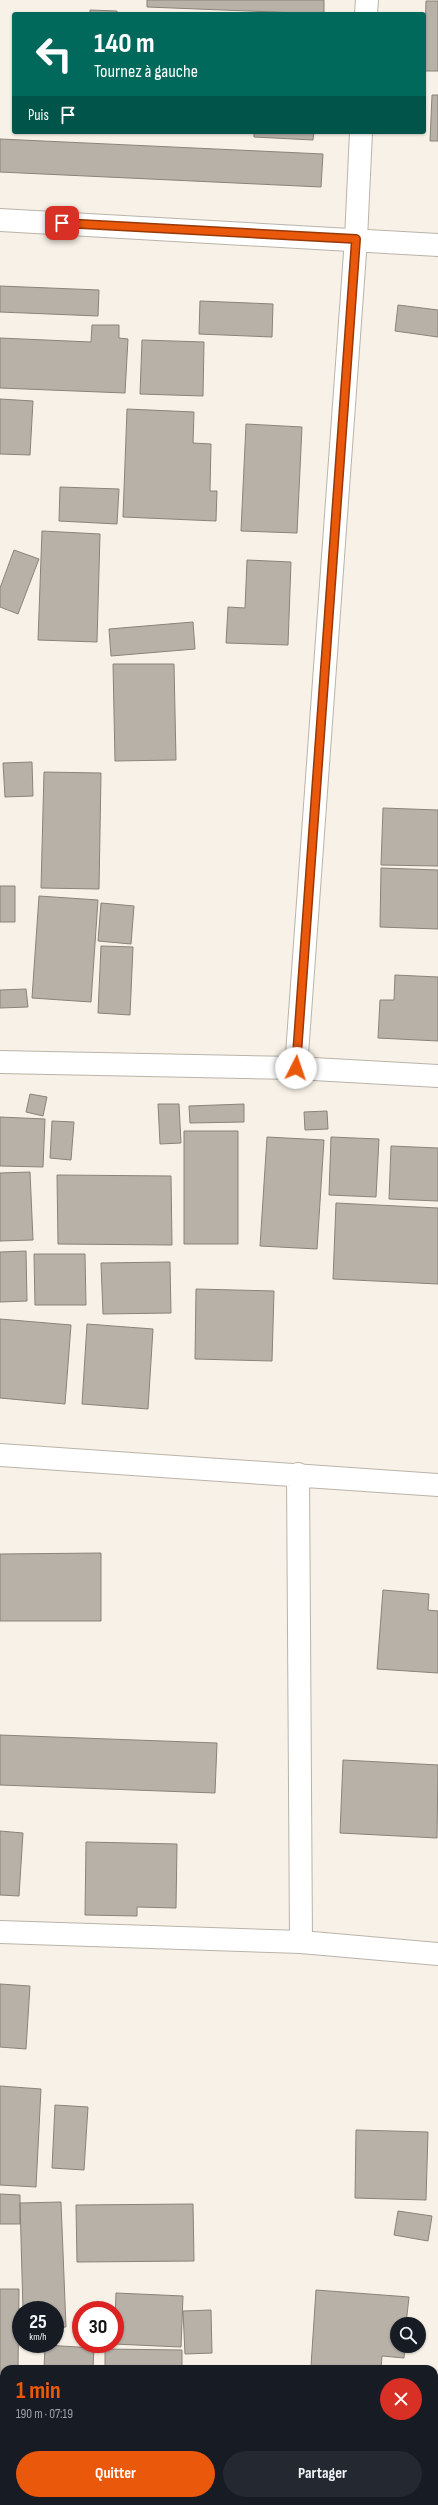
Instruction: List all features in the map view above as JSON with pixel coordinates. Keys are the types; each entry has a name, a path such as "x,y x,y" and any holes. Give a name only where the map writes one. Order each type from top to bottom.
{"street":[{"path":"366,12 367,0"},
{"path":"296,1068 356,239 361,134"},
{"path":"0,220 356,239 438,245"},
{"path":"0,1062 296,1068 438,1076"},
{"path":"0,1455 298,1474 438,1485"},
{"path":"298,1474 301,1942"},
{"path":"0,1932 301,1942 438,1954"}],"building":[{"path":"147,0 324,0 324,12 273,12 147,7"},
{"path":"426,1 438,1 438,71 426,71"},
{"path":"90,10 117,11 117,12 90,12"},
{"path":"432,95 438,95 438,141 430,141"},
{"path":"254,134 314,134 313,140 254,137"},
{"path":"0,139 323,154 321,187 0,172"},
{"path":"0,286 99,290 98,316 0,312"},
{"path":"200,301 273,304 272,337 199,334"},
{"path":"398,305 438,310 438,337 395,331"},
{"path":"92,325 119,325 119,338 128,339 125,393 0,388 0,338 91,342"},
{"path":"142,340 204,342 203,396 140,394"},
{"path":"0,399 33,401 30,455 0,454"},
{"path":"127,409 194,412 193,443 211,444 210,491 217,491 216,521 123,517"},
{"path":"246,424 302,427 297,533 241,531"},
{"path":"60,487 119,489 117,524 59,521"},
{"path":"42,531 100,534 97,642 38,640"},
{"path":"14,550 39,559 18,614 0,607 0,588"},
{"path":"247,560 291,562 288,645 226,643 228,607 245,608"},
{"path":"193,622 195,649 111,656 109,629"},
{"path":"113,664 174,664 176,760 115,761"},
{"path":"32,762 33,796 5,797 3,763"},
{"path":"44,772 101,773 99,889 41,888"},
{"path":"383,808 438,810 438,866 381,865"},
{"path":"381,868 438,870 438,929 380,927"},
{"path":"0,886 15,886 15,922 0,922"},
{"path":"39,896 98,900 91,1002 32,998"},
{"path":"101,903 134,906 131,944 98,941"},
{"path":"101,946 133,947 130,1015 98,1013"},
{"path":"395,975 438,977 438,1041 378,1038 380,1000 394,1000"},
{"path":"26,989 28,1007 0,1008 0,990"},
{"path":"30,1094 47,1097 43,1116 26,1112"},
{"path":"158,1104 179,1104 181,1143 160,1144"},
{"path":"244,1104 244,1122 190,1123 189,1106"},
{"path":"327,1111 328,1129 305,1130 304,1112"},
{"path":"0,1117 45,1119 43,1167 0,1166"},
{"path":"52,1121 74,1122 71,1160 50,1158"},
{"path":"184,1131 238,1131 238,1244 184,1244"},
{"path":"267,1137 324,1140 317,1249 260,1246"},
{"path":"331,1137 379,1139 376,1197 329,1195"},
{"path":"391,1146 438,1148 438,1201 389,1199"},
{"path":"30,1172 33,1240 0,1241 0,1173"},
{"path":"57,1175 171,1176 172,1245 58,1244"},
{"path":"336,1203 438,1208 438,1284 333,1279"},
{"path":"26,1251 27,1301 0,1302 0,1252"},
{"path":"34,1254 85,1254 86,1305 35,1305"},
{"path":"170,1262 171,1313 103,1314 101,1263"},
{"path":"196,1289 274,1291 272,1361 195,1359"},
{"path":"0,1319 71,1325 65,1404 0,1398"},
{"path":"87,1324 153,1329 148,1409 82,1404"},
{"path":"101,1553 101,1621 0,1621 0,1554"},
{"path":"383,1590 429,1594 428,1610 438,1611 438,1673 377,1669"},
{"path":"0,1735 217,1743 215,1793 0,1785"},
{"path":"343,1760 438,1765 437,1838 340,1833"},
{"path":"0,1831 23,1833 19,1896 0,1895"},
{"path":"86,1842 177,1844 176,1908 137,1907 137,1916 85,1915"},
{"path":"0,1984 30,1986 26,2049 0,2047"},
{"path":"0,2086 41,2089 36,2187 0,2185"},
{"path":"55,2105 88,2107 84,2170 52,2168"},
{"path":"356,2130 428,2132 426,2200 355,2198"},
{"path":"0,2194 20,2195 20,2224 0,2224"},
{"path":"61,2202 66,2327 64,2327 64,2301 23,2301 20,2203"},
{"path":"193,2204 194,2261 77,2262 76,2205"},
{"path":"398,2211 432,2216 428,2241 394,2235"},
{"path":"0,2289 19,2289 19,2301 12,2301 12,2353 18,2353 18,2365 0,2365"},
{"path":"316,2290 409,2297 407,2317 390,2317 390,2353 404,2353 404,2358 382,2356 381,2365 311,2365"},
{"path":"116,2293 183,2296 181,2347 124,2344 124,2301 116,2301"},
{"path":"211,2310 212,2353 185,2354 183,2311"},
{"path":"64,2346 72,2347 72,2353 94,2353 93,2365 44,2365 45,2353 64,2353"},
{"path":"124,2349 182,2350 182,2365 105,2365 105,2353 124,2353"}],"route":[{"path":"62,223 356,239 296,1068"}]}
